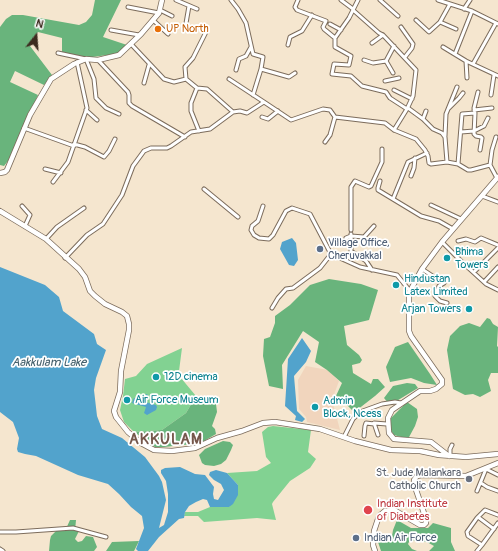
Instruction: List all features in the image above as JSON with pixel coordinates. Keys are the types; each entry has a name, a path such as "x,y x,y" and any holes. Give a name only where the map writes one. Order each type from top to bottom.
{"main road":[{"path":"0,173 7,170 24,128 51,79 77,62 86,59 98,60 119,55 153,20 159,11 162,0"},
{"path":"450,456 432,442 394,439 389,433 388,418 392,410 420,391 436,390 442,384 442,380 409,331 410,290 422,269 442,242 497,178"},
{"path":"0,211 46,239 65,258 79,269 85,278 90,291 95,296 105,304 127,316 129,330 121,371 120,392 114,411 116,417 128,432 141,443 154,450 164,451 196,448 217,438 268,422 320,429 385,449 420,451 466,457 498,454"},
{"path":"375,551 373,545 374,531 379,516 382,512 391,510 420,524 424,525 426,523 414,484 414,480 417,476 466,476 498,463"}],"street":[{"path":"176,0 197,9"},
{"path":"231,0 246,23 254,55 263,57 253,95"},
{"path":"298,0 295,7 297,10 326,21 324,29 335,38"},
{"path":"341,0 353,9 379,34 383,35 416,70 414,96 394,130"},
{"path":"358,0 335,38 334,47 351,56 349,65 334,64 332,74 351,76 362,86 386,92 390,98 423,119 433,129 445,136"},
{"path":"380,0 398,16"},
{"path":"438,0 472,11 497,23 473,64"},
{"path":"464,9 470,0"},
{"path":"416,20 429,32 440,22 450,4"},
{"path":"185,29 189,6"},
{"path":"128,7 159,11 172,16"},
{"path":"455,54 472,11"},
{"path":"288,44 290,37 304,28 312,15"},
{"path":"153,20 168,34"},
{"path":"440,22 456,29"},
{"path":"330,24 341,30"},
{"path":"401,27 413,44 405,58"},
{"path":"111,30 139,35"},
{"path":"206,32 193,58 185,67 186,79 197,88 207,89 233,112"},
{"path":"372,43 383,35"},
{"path":"131,44 167,81 174,82 186,79"},
{"path":"386,61 394,46"},
{"path":"236,70 239,59 246,56 252,47"},
{"path":"443,47 466,61 496,76 491,95"},
{"path":"58,53 86,59 94,79 96,98 106,108 119,114"},
{"path":"98,60 128,92 129,103 132,106 185,137"},
{"path":"364,60 373,63 386,61"},
{"path":"386,61 394,73"},
{"path":"466,61 467,78"},
{"path":"53,182 68,162 87,108 83,83 77,62"},
{"path":"144,83 149,64"},
{"path":"261,69 287,77 290,77 295,73"},
{"path":"385,81 400,78"},
{"path":"230,79 292,120 323,109 330,110 335,117 385,123 394,130 416,139 427,153 429,163 431,164 447,162 458,164 468,170 490,165"},
{"path":"447,162 445,115 457,87"},
{"path":"197,88 191,103 191,111 199,131"},
{"path":"394,90 412,99"},
{"path":"478,92 474,112 474,130 475,136 481,136 482,138 480,150"},
{"path":"447,110 463,93"},
{"path":"65,258 87,235 104,224 122,195 133,166 144,151 151,148 167,148 191,132 210,129 233,112 240,111 247,113 264,102"},
{"path":"458,164 462,114 492,108"},
{"path":"86,110 97,120"},
{"path":"262,117 268,119 278,111"},
{"path":"423,119 426,111"},
{"path":"325,142 330,135 335,117"},
{"path":"461,132 474,130 485,126 488,118"},
{"path":"24,128 74,145 85,147 104,157 115,139"},
{"path":"496,137 490,165 497,178"},
{"path":"351,230 351,187 355,181 370,186 382,162 382,149"},
{"path":"393,199 406,164 427,153"},
{"path":"411,176 415,158"},
{"path":"45,169 61,172"},
{"path":"380,181 378,190 421,216 439,221 453,229"},
{"path":"204,189 238,217"},
{"path":"482,196 498,202"},
{"path":"431,205 461,219"},
{"path":"22,206 30,215 25,226"},
{"path":"263,206 258,220 252,226 251,230 254,235 264,239 269,239 289,208 310,214 331,254 360,267 397,275 410,290"},
{"path":"46,239 57,227 84,208"},
{"path":"346,238 351,235 364,237 374,226"},
{"path":"351,235 351,251 366,262 372,270"},
{"path":"458,241 466,239 475,242 481,238 498,246 474,272"},
{"path":"442,242 484,282 498,290"},
{"path":"272,308 286,289 293,288 320,268 331,254"},
{"path":"484,282 498,267"},
{"path":"422,269 434,277"},
{"path":"444,284 439,286 435,296 447,303"},
{"path":"344,436 353,419 360,412 382,404 394,402 402,403"},
{"path":"364,436 366,423 388,424"},
{"path":"374,424 378,436"},
{"path":"450,456 450,449 452,445"},
{"path":"477,491 486,469 498,475"},
{"path":"481,483 498,491"},
{"path":"482,545 468,536 466,532 485,510 498,515"},
{"path":"478,517 494,529"},
{"path":"478,551 498,524"},
{"path":"0,532 73,528 106,537"}],"shaded area":[{"path":"306,366 328,370 339,381 332,400 340,430 307,422 306,417 299,409 298,380"}],"green space":[{"path":"95,0 121,0 103,37 127,45 115,54 85,58 62,52 62,38 38,32 33,38 30,46 52,75 44,85 15,71 10,82 38,95 8,161 4,166 0,165 0,27 6,19 12,15 23,15 79,25 86,22 92,15"},
{"path":"329,279 361,284 378,290 369,320 344,326 347,345 359,355 362,360 360,363 352,365 353,373 371,384 373,379 378,379 385,387 357,410 353,411 335,398 342,383 315,362 319,342 303,331 282,365 283,389 269,386 263,356 264,339 270,337 275,323 275,316 290,305 310,285"},
{"path":"487,318 498,327 498,373 491,373 488,380 491,391 480,397 473,394 465,395 453,389 447,350 450,336 460,326 469,323 480,327"},
{"path":"408,342 437,385 424,383 411,378 390,382 386,367 395,347"},
{"path":"182,348 179,371 181,378 196,396 186,413 162,430 134,432 124,422 120,410 125,379 136,376 147,364"},
{"path":"407,383 415,384 418,388 390,405 384,398 393,386"},
{"path":"196,396 216,404 217,412 212,426 215,429 216,434 204,441 193,444 155,447 134,432 162,430 186,413"},
{"path":"407,402 417,409 418,417 408,439 394,435 390,429 391,418"},
{"path":"273,426 311,430 308,452 316,459 310,468 290,481 273,502 272,504 276,520 257,518 204,522 198,516 184,516 185,512 198,512 210,507 229,507 238,485 227,473 257,471 271,463 266,457 262,432 268,427"},
{"path":"223,441 230,442 233,445 226,460 221,464 214,466 205,465 202,463 199,455 205,449"},
{"path":"70,520 76,520 75,531 79,531 75,539 78,542 82,541 86,536 93,537 97,547 94,551 49,551 51,536 57,530 65,531"},
{"path":"397,520 411,528 428,528 433,523 451,528 451,542 455,551 429,551 434,546 427,542 410,540 408,544 412,549 417,551 381,551 378,542 380,537 392,536"},
{"path":"139,541 134,551 106,551 112,542"}],"water":[{"path":"292,238 296,243 298,260 294,266 289,265 280,249 282,242"},
{"name":"Aakkulam Lake","path":"0,267 45,285 59,297 63,311 94,334 97,344 106,350 96,378 94,390 97,416 102,429 122,438 145,457 159,476 166,500 159,528 164,525 168,512 166,481 161,473 161,470 165,468 180,467 195,474 205,475 214,487 214,499 218,500 224,490 221,484 209,475 210,472 216,470 227,473 238,485 238,495 233,504 229,507 210,507 207,500 203,499 196,502 189,506 185,512 184,518 179,519 159,537 148,551 138,551 136,549 144,528 142,516 108,484 78,475 36,456 18,452 17,449 19,438 13,422 0,412"},
{"path":"302,338 311,351 306,362 294,376 297,411 305,419 302,422 295,420 296,416 285,406 288,359"},
{"path":"146,394 148,395 145,402 156,405 157,407 156,410 147,415 144,413 146,407 132,403 134,398 143,401"}],"place":[{"name":"UP North","path":"158,29"},
{"name":"Village Office, Cheruvakkal","path":"320,249"},
{"name":"Bhima Towers","path":"447,258"},
{"name":"Hindustan Latex Limited","path":"396,285"},
{"name":"Arjan Towers","path":"469,309"},
{"name":"12D cinema","path":"156,377"},
{"name":"Air Force Museum","path":"127,400"},
{"name":"Admin Block, Ncess","path":"315,407"},
{"name":"St. Jude Malankara Catholic Church","path":"469,479"},
{"name":"Indian Institute of Diabetes","path":"368,510"},
{"name":"Indian Air Force","path":"356,538"}],"district":[{"name":"AKKULAM","path":"166,440"}]}
